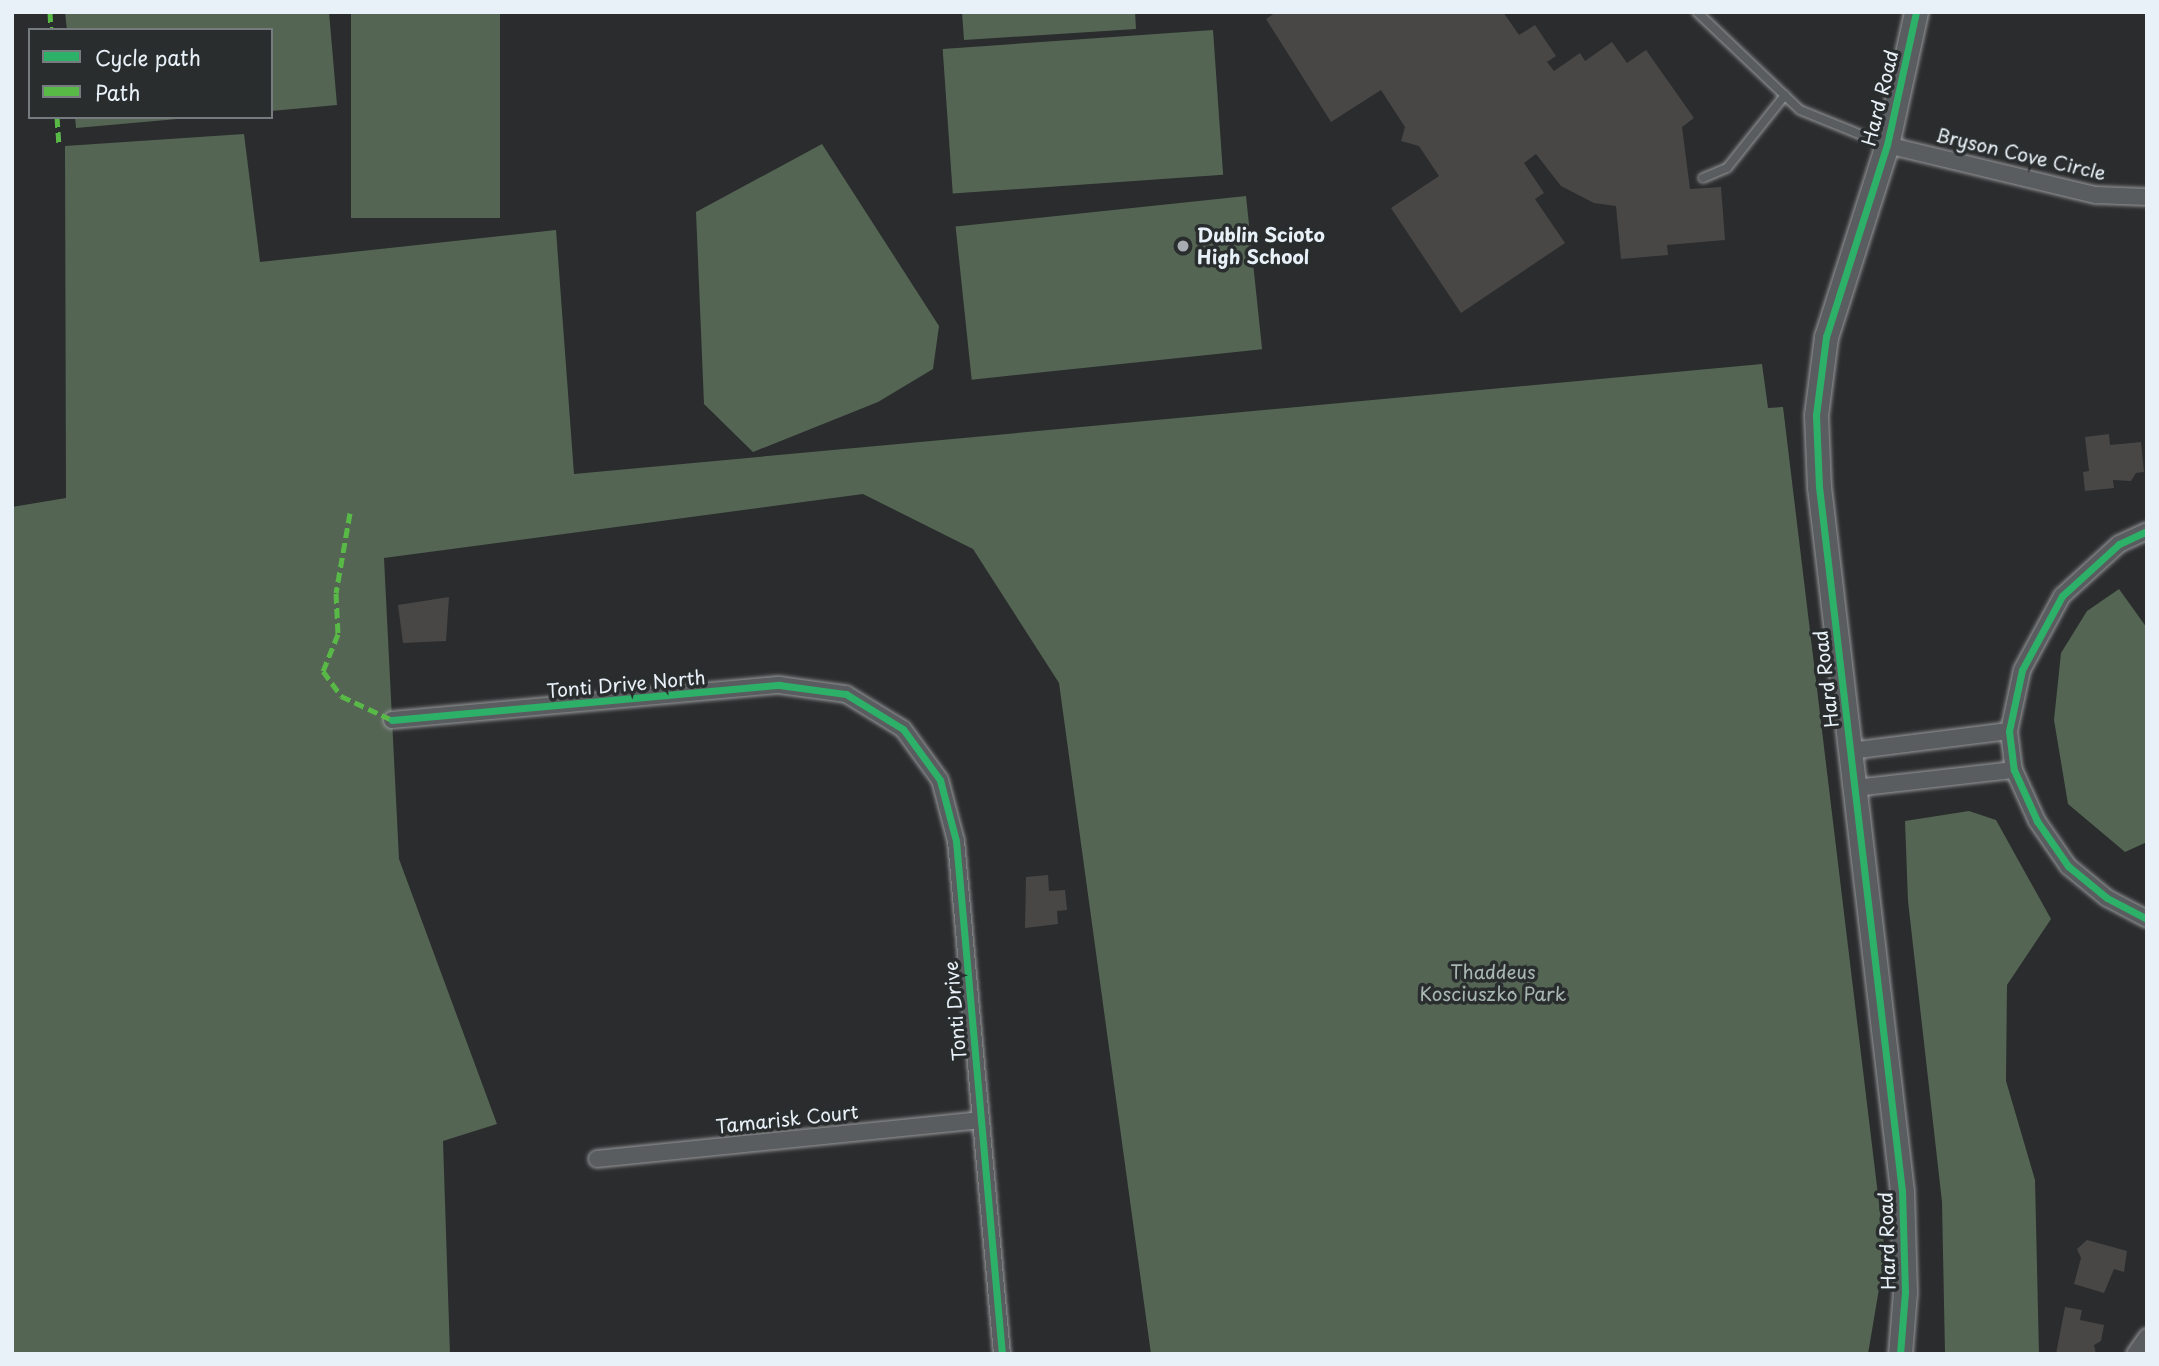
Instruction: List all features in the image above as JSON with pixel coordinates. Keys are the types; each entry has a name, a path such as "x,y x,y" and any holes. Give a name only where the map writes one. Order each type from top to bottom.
{"main road":[{"name":"Hard Road","path":"1900,1354 1905,1292 1903,1204 1819,487 1816,415 1826,337 1887,145 1916,12"}],"street":[{"name":"Bryson Cove Circle","path":"1887,145 2096,195 2147,197"},
{"path":"2147,531 2119,544 2062,596 2022,670 2009,731 2014,770 2037,821 2068,866 2107,898 2147,919"},
{"name":"Tonti Drive North","path":"392,720 779,685 846,694 860,703"},
{"name":"Tonti Drive","path":"860,703 903,729 940,780 956,841 1002,1354"},
{"path":"1850,751 2009,731"},
{"path":"1855,788 2014,770"},
{"name":"Tamarisk Court","path":"597,1159 981,1120"},
{"path":"2135,1354 2147,1337"}],"lane":[{"path":"1697,12 1800,110 1887,145"},
{"path":"1703,178 1727,168 1785,95"}],"green space":[{"path":"65,12 329,12 337,105 273,111 273,28 67,28"},
{"path":"351,12 500,12 500,218 351,218"},
{"path":"962,12 1135,12 1136,29 964,40"},
{"path":"1213,30 1223,175 953,194 943,49"},
{"path":"75,119 177,119 76,128"},
{"name":"Thaddeus Kosciuszko Park","path":"244,134 260,262 556,230 574,474 1762,364 1768,408 1783,407 1885,1253 1868,1354 1151,1354 1059,683 973,549 863,494 384,558 399,859 497,1124 443,1141 450,1354 12,1354 12,507 66,498 65,146"},
{"path":"822,144 939,326 933,369 878,402 753,452 704,404 696,212"},
{"path":"1246,196 1262,349 972,380 956,227"},
{"path":"2119,589 2147,628 2147,842 2125,852 2068,804 2054,720 2061,653 2087,611"},
{"path":"1969,811 1996,820 2051,919 2007,985 2006,1081 2035,1180 2039,1354 1945,1354 1942,1202 1908,901 1905,821"}],"building":[{"path":"1276,12 1503,12 1519,35 1535,25 1556,56 1547,62 1554,71 1580,53 1585,61 1612,42 1627,63 1646,50 1694,118 1682,127 1690,189 1721,187 1725,240 1667,245 1668,255 1621,259 1616,206 1594,203 1561,186 1536,154 1524,163 1544,193 1535,199 1565,243 1461,313 1391,208 1439,176 1419,146 1401,141 1405,127 1381,90 1331,122 1266,19"},
{"path":"2109,434 2110,445 2141,442 2144,472 2136,473 2131,481 2113,480 2114,488 2085,491 2083,472 2089,471 2085,437"},
{"path":"449,597 446,641 403,643 398,605"},
{"path":"1048,875 1049,891 1065,890 1067,910 1057,911 1058,924 1025,928 1026,877"},
{"path":"2087,1240 2127,1251 2124,1272 2114,1269 2104,1293 2074,1284 2081,1258 2077,1249"},
{"path":"2065,1307 2082,1310 2080,1320 2104,1325 2101,1341 2094,1345 2096,1354 2056,1354"}],"marked path":[{"path":"50,12 51,28"},
{"path":"57,119 59,143"},
{"path":"350,513 336,593 338,634 323,671 341,696 392,720"}],"cycle path":[{"path":"1900,1354 1905,1292 1902,1191 1819,487 1816,415 1826,337 1887,145 1916,12"},
{"path":"2147,531 2119,544 2062,596 2022,670 2009,731 2014,770 2037,821 2068,866 2107,898 2147,919"},
{"path":"392,720 779,685 846,694 903,729 940,780 956,841 1002,1354"}],"place":[{"name":"Dublin Scioto High School","path":"1183,246"}]}
